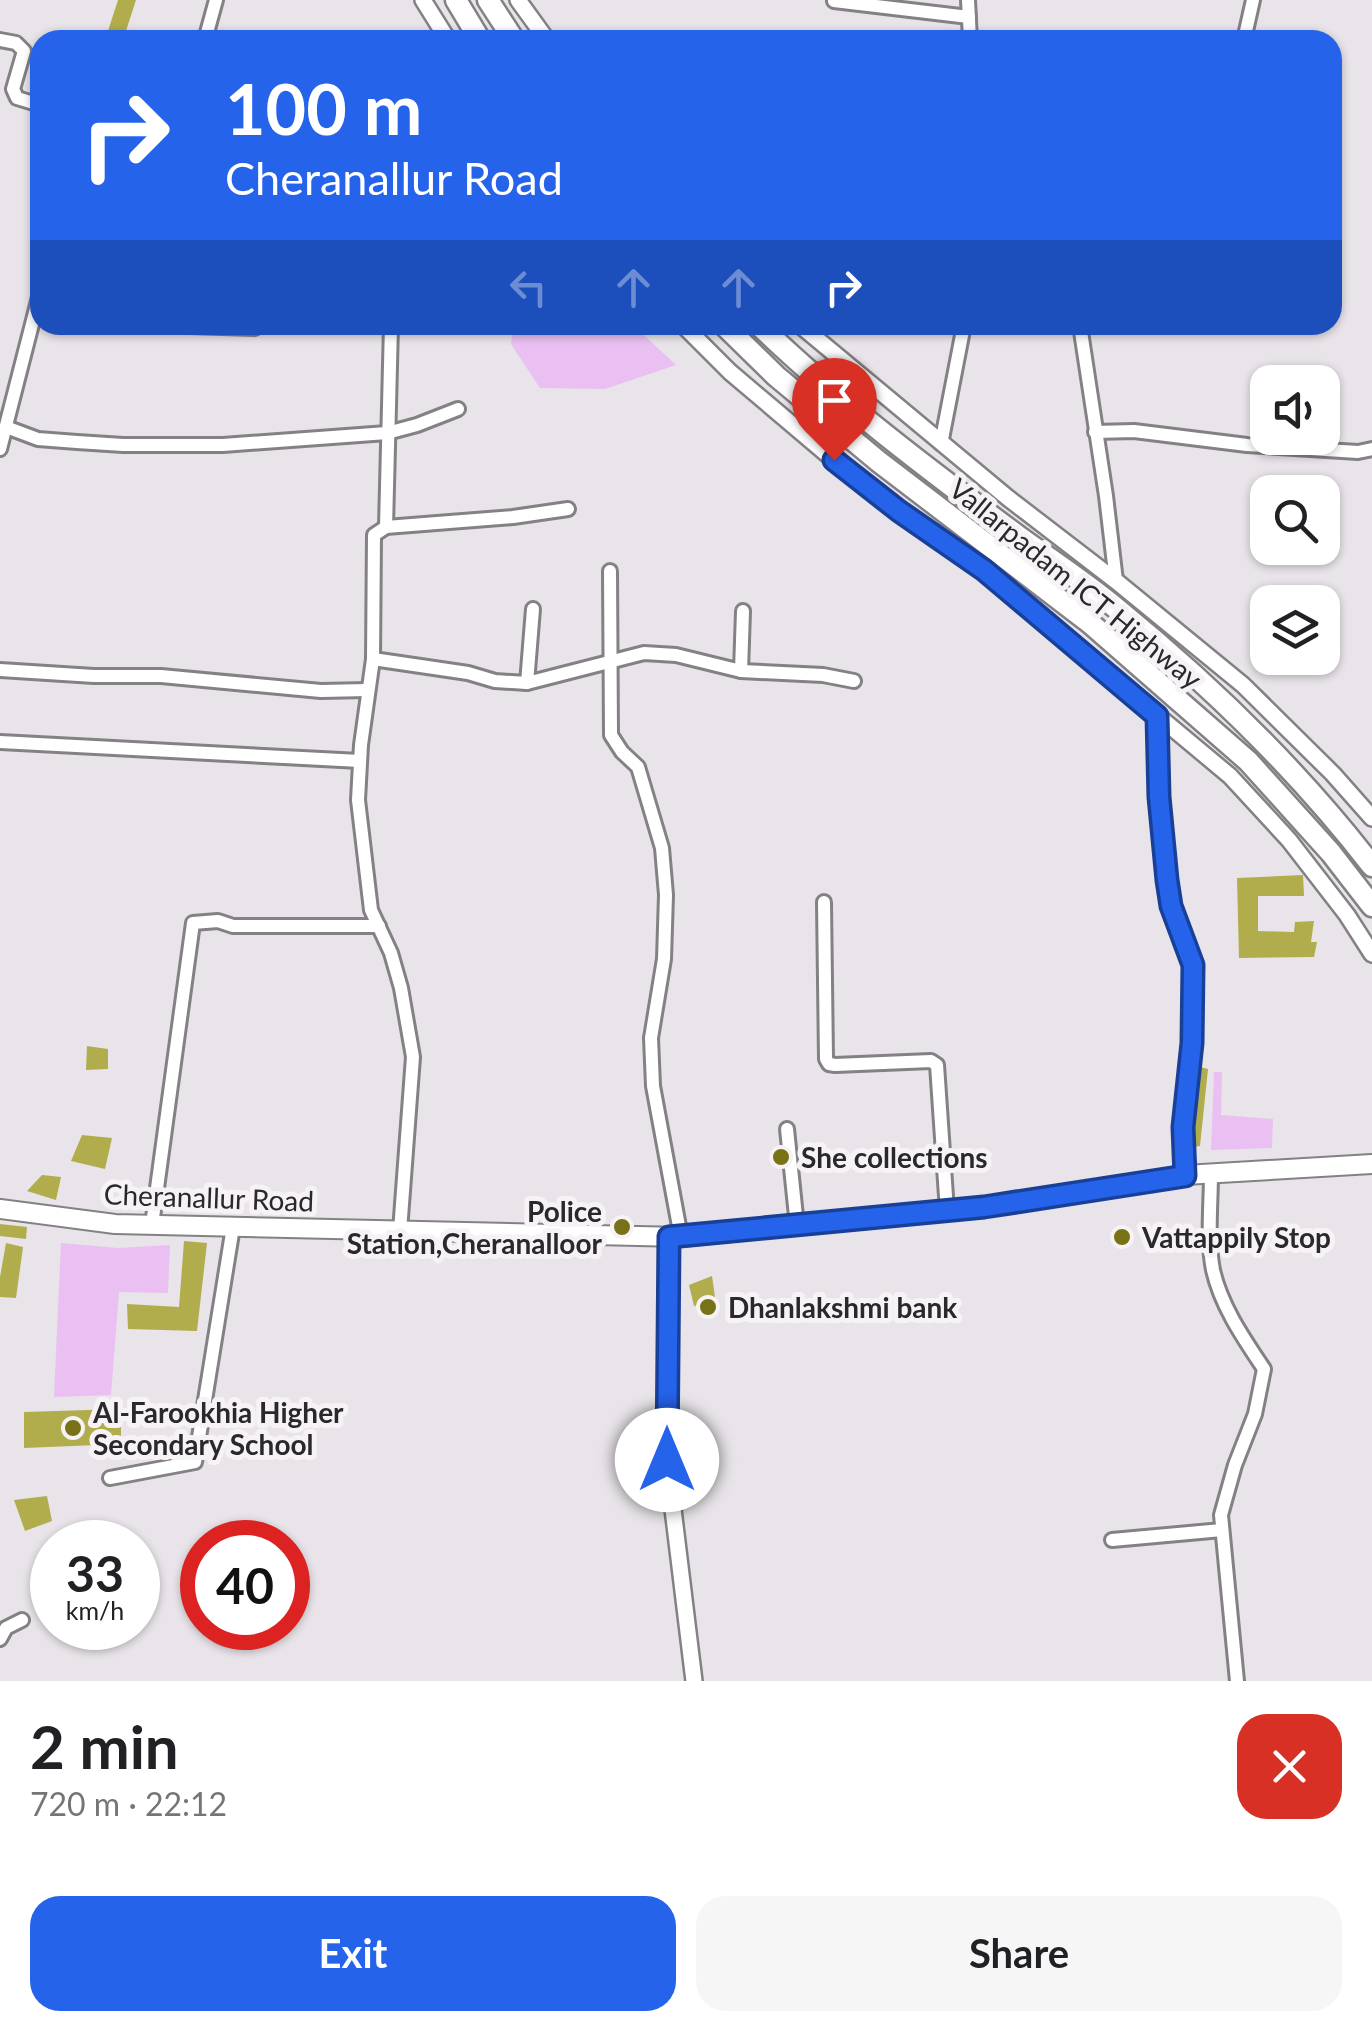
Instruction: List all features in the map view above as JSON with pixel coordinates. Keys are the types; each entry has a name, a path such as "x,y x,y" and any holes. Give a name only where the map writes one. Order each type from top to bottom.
{"highway":[{"path":"456,0 474,30"},
{"path":"488,0 508,30"},
{"name":"Vallarpadam ICT Highway","path":"734,335 776,376 878,460 1090,623 1248,761 1332,852 1372,906"},
{"name":"Vallarpadam ICT Highway","path":"770,335 894,442 1148,635 1248,726 1372,866"},
{"path":"878,460 894,442"},
{"path":"1017,535 1036,519"},
{"path":"984,570 997,550"},
{"path":"1131,658 1148,635"}],"main road":[{"name":"Cheranallur Road","path":"0,1210 115,1224 675,1237 947,1211 1211,1173 1372,1164"}],"street":[{"path":"208,30 216,0"},
{"path":"422,0 442,30"},
{"path":"518,0 540,30"},
{"path":"968,0 970,30"},
{"path":"1246,30 1253,0"},
{"path":"834,1 969,17"},
{"path":"0,40 16,44 24,51 14,88 17,98 30,103"},
{"path":"0,449 32,335"},
{"path":"386,527 391,335"},
{"path":"693,335 730,372 834,460 984,570 1230,776 1289,840 1348,915 1372,954"},
{"path":"812,335 1243,685 1372,818"},
{"path":"942,444 962,335"},
{"path":"1081,335 1116,581"},
{"path":"6,428 38,438 123,445 222,445 387,433 458,408"},
{"path":"1095,432 1134,430 1286,448 1358,452 1372,449"},
{"path":"400,1230 413,1057 401,988 371,910 358,800 373,659 374,536 386,527 568,509"},
{"path":"610,571 610,734 638,767 662,848 666,896 664,959 651,1038 653,1086 675,1237 667,1460 694,1681"},
{"path":"527,683 533,609"},
{"path":"741,671 743,611"},
{"path":"373,659 527,683 644,653 676,655 741,671 822,675 854,682"},
{"path":"0,670 161,676 321,691 367,690"},
{"path":"1157,716 1159,797 1171,906 1193,965 1192,1043 1183,1127 1185,1176"},
{"path":"0,742 360,761"},
{"path":"824,902 826,1059 835,1065 931,1061 937,1065 947,1211"},
{"path":"152,1225 193,924 218,921 234,926 380,926"},
{"path":"786,1129 797,1226"},
{"path":"1211,1173 1213,1268 1239,1330 1264,1369 1254,1414 1221,1514 1238,1681"},
{"path":"110,1478 195,1462 232,1227"},
{"path":"1112,1540 1222,1530"},
{"path":"0,1638 6,1628 22,1620"}],"shaded area":[{"path":"512,335 644,335 676,365 605,389 540,388 511,344"},
{"path":"1214,1072 1222,1072 1221,1115 1273,1119 1272,1148 1211,1150"},
{"path":"61,1243 118,1248 170,1245 168,1293 119,1292 111,1395 54,1397"}],"building":[{"path":"118,0 136,0 126,30 108,30"},
{"path":"1303,875 1304,896 1258,896 1258,931 1294,932 1295,922 1314,921 1314,957 1239,958 1237,878"},
{"path":"87,1046 108,1049 108,1069 86,1070"},
{"path":"1200,1067 1208,1069 1200,1146 1194,1147 1193,1112"},
{"path":"82,1135 112,1138 105,1169 71,1161"},
{"path":"42,1175 61,1177 56,1200 27,1191"},
{"path":"0,1224 27,1227 26,1239 0,1236"},
{"path":"184,1241 207,1243 197,1331 128,1329 127,1304 179,1307"},
{"path":"6,1243 23,1247 16,1298 0,1297"},
{"path":"712,1276 715,1297 707,1304 694,1306 689,1285"},
{"name":"Al-Farookhia Higher Secondary School","path":"121,1409 121,1444 24,1448 24,1412"},
{"path":"47,1496 52,1520 30,1520 30,1529 25,1531 14,1500"}],"place":[{"name":"She collections","path":"781,1157"},
{"name":"Police Station,Cheranalloor","path":"622,1227"},
{"name":"Vattappily Stop","path":"1122,1237"},
{"name":"Dhanlakshmi bank","path":"708,1307"},
{"name":"Al-Farookhia Higher Secondary School","path":"73,1428"}],"route":[{"path":"667,1460 669,1237 984,1207 1185,1176 1183,1127 1192,1043 1193,965 1171,906 1167,880 1157,716 984,570 834,460"}]}
